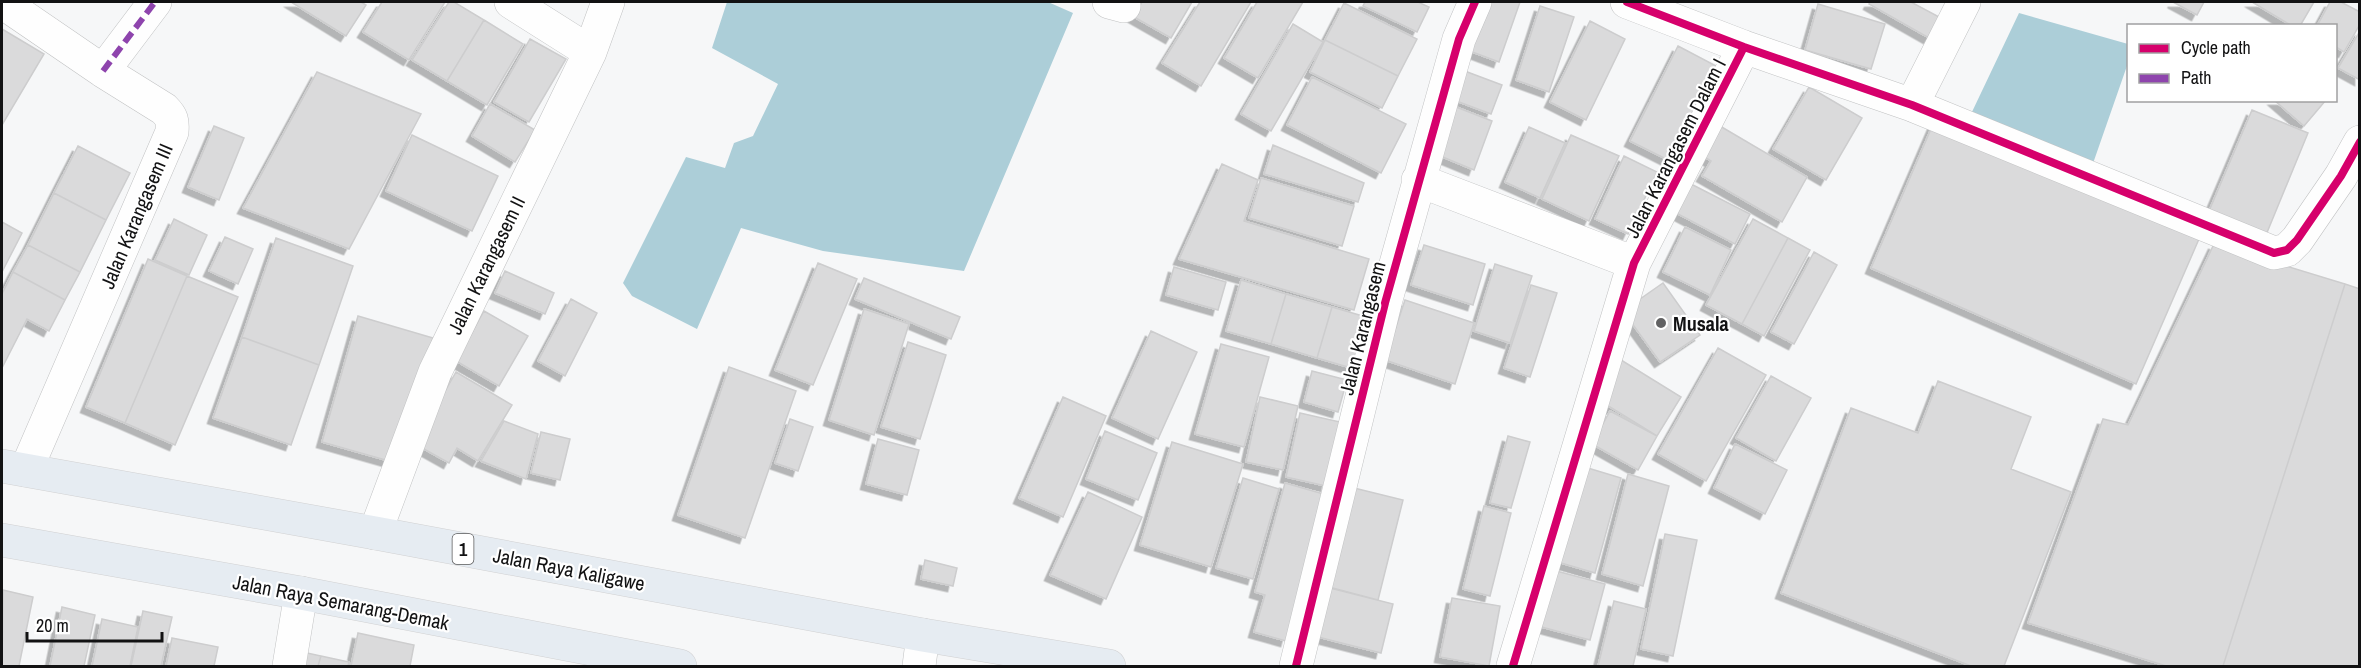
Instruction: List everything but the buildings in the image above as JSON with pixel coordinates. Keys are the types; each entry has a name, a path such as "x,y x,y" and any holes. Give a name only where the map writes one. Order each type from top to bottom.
{"highway":[{"name":"Jalan Raya Kaligawe","path":"14,468 375,533 921,651"},
{"name":"Jalan Raya Semarang-Demak","path":"2,540 301,593 680,666"},
{"name":"1","path":"921,651 1109,666"}],"street":[{"name":"Jalan Karangasem III","path":"2,2 103,71 164,109 171,116 172,132 14,468"},
{"path":"103,71 155,2"},
{"path":"511,2 590,52"},
{"name":"Jalan Karangasem II","path":"375,533 435,372 590,52 608,2"},
{"name":"Jalan Karangasem","path":"1296,666 1385,303 1418,180 1459,39 1475,2"},
{"path":"1627,2 1744,47 1912,105 2274,253 2287,250 2297,240 2341,176 2360,142"},
{"path":"1912,105 1964,2"},
{"name":"Jalan Karangasem Dalam I","path":"1418,180 1634,263 1744,47"},
{"path":"1513,666 1634,263"},
{"path":"289,666 301,593"}],"water":[{"path":"727,2 1048,2 1073,13 964,271 823,251 741,228 697,329 632,296 623,283 686,157 725,168 734,143 753,136 778,84 712,48"},
{"path":"2019,13 2127,44 2127,66 2090,172 1971,114"}],"marked path":[{"path":"103,71 155,2"}],"cycle path":[{"path":"1296,666 1385,303 1459,39 1475,2"},
{"path":"1627,2 1744,47 1912,105 2274,253 2287,250 2297,240 2341,176 2360,142"},
{"path":"1513,666 1634,263 1744,47"}],"place":[{"name":"Musala","path":"1661,323"}]}
